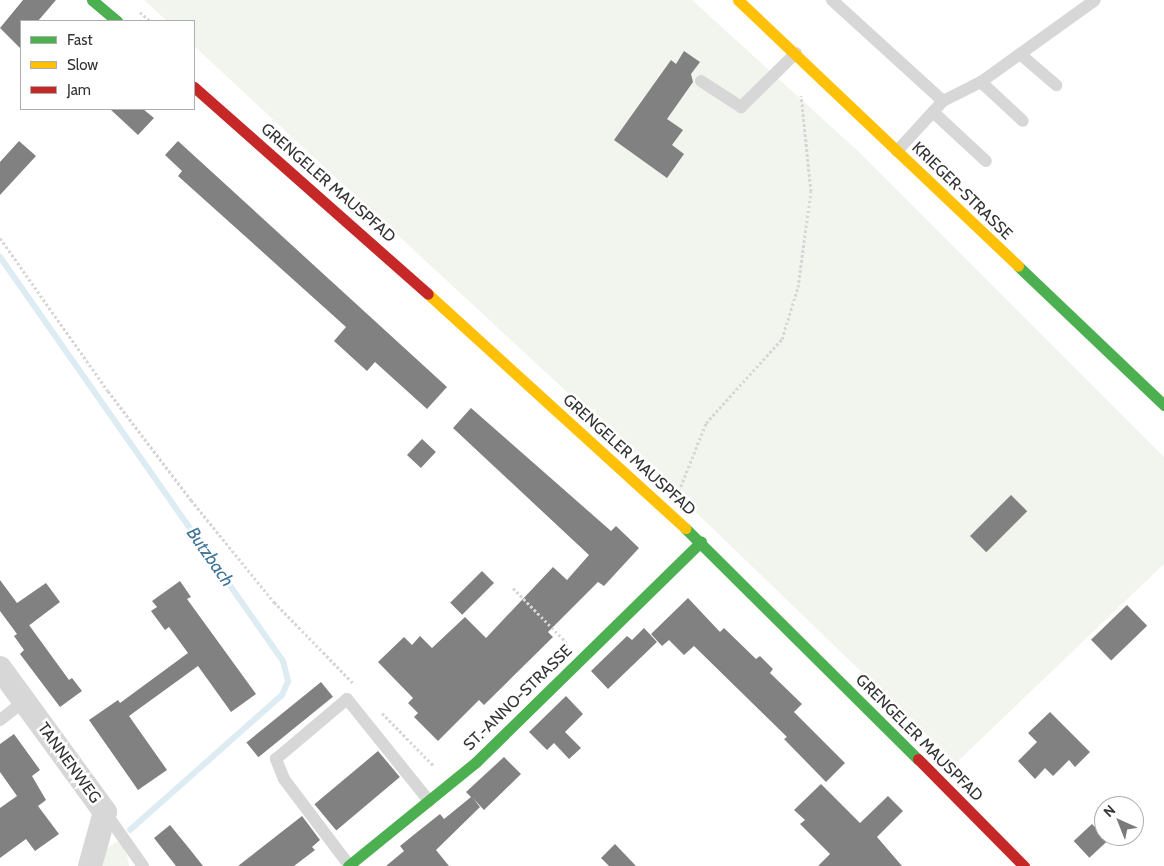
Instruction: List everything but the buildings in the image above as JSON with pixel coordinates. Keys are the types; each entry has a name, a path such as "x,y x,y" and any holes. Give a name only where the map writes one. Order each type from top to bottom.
{"main road":[{"path":"92,0 116,20"},
{"name":"KRIEGER-STRASSE","path":"738,0 796,53 1164,405"},
{"name":"GRENGELER MAUSPFAD","path":"195,88 351,223 701,542 1024,866"},
{"name":"ST.-ANNO-STRASSE","path":"349,866 451,783 582,659 701,542"}],"street":[{"name":"TANNENWEG","path":"0,668 105,812 90,866"}],"lane":[{"path":"832,0 943,100"},
{"path":"897,151 943,100 982,82 1095,0"},
{"path":"701,82 741,107 796,53"},
{"path":"1020,54 1056,85"},
{"path":"982,82 1024,121"},
{"path":"933,112 986,161"},
{"path":"349,866 284,779 276,759 347,699 429,801"},
{"path":"0,720 24,701"},
{"path":"105,812 143,866"}],"path":[{"path":"677,496 706,423 782,339 798,287 811,191 806,126 803,98 781,67"},
{"path":"0,238 108,391 191,500 274,602 356,686"},
{"path":"512,588 582,659"},
{"path":"376,707 451,783"}],"shaded area":[{"path":"144,0 692,0 859,152 1164,457 1164,564 956,763 679,496 195,47 195,20 166,20"},
{"path":"118,841 125,844 129,866 102,866 107,848"}],"waterway":[{"name":"Butzbach","path":"0,257 283,661 288,681 282,695 130,830"}],"traffic: fast":[{"path":"92,0 116,20"},
{"path":"1018,266 1164,405"},
{"path":"685,528 918,759"},
{"path":"348,866 476,762 701,542"}],"traffic: slow":[{"path":"738,0 1018,266"},
{"path":"428,294 685,528"}],"traffic: jam":[{"path":"195,88 428,294"},
{"path":"918,759 1024,866"}]}
